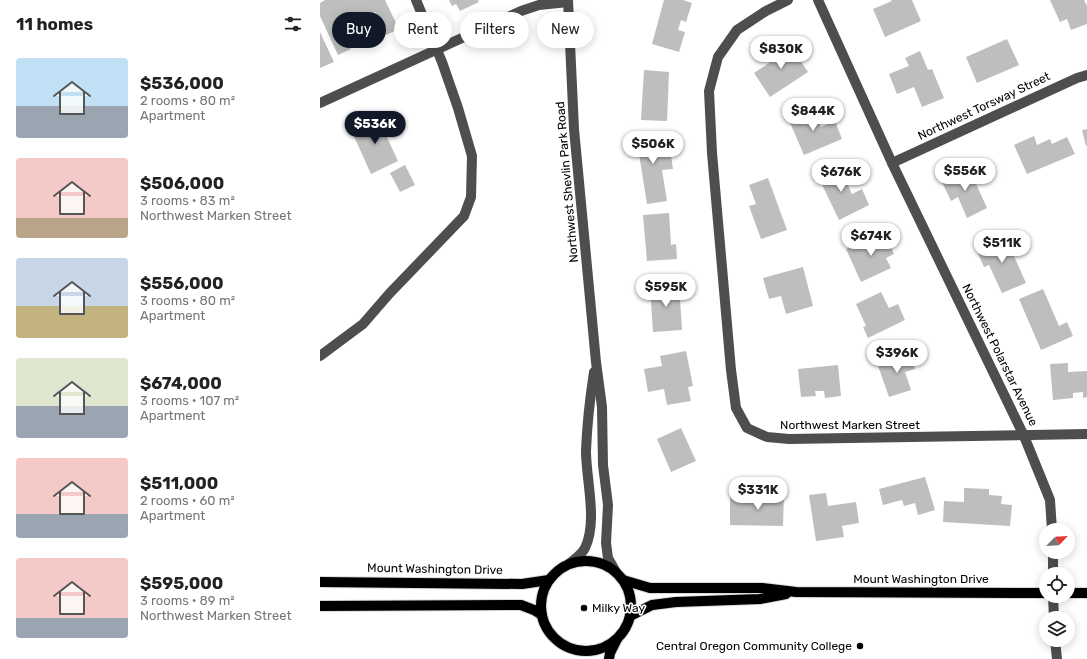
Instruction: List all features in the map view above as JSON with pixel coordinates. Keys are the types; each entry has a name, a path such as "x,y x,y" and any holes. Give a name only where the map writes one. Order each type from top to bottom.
{"main road":[{"path":"609,659 610,652 630,616 630,597 623,580 616,572 596,561 570,563 558,570 549,580 543,591 541,603 542,615 547,627 554,637 564,645 587,651 598,649 618,637"},
{"name":"Mount Washington Drive","path":"320,582 522,584 549,580"},
{"name":"Mount Washington Drive","path":"623,580 650,588 762,588 796,592 1039,593"},
{"name":"Mount Washington Drive","path":"630,616 652,605 658,604 760,599 796,592"},
{"path":"1075,593 1087,592"},
{"path":"320,606 521,605 542,615"},
{"path":"576,649 581,659"}],"street":[{"path":"320,356 363,324 389,294 464,216 471,197 472,156 458,108 416,0"},
{"name":"Northwest Marken Street","path":"788,0 766,10 737,30 718,57 709,91 714,176 731,370 736,408 747,428 767,437 789,440 1087,434"},
{"name":"Northwest Polarstar Avenue","path":"818,0 892,163 1024,436 1050,500 1052,523"},
{"path":"320,103 520,11 539,5 568,1"},
{"name":"Northwest Shevlin Park Road","path":"568,1 574,129 596,362 602,407 603,465 608,505 606,543 608,558 616,572"},
{"name":"Northwest Torsway Street","path":"892,163 1070,81 1087,75"},
{"name":"Northwest Shevlin Park Road","path":"570,563 584,549 590,522 586,451 589,406 596,362"},
{"path":"1055,647 1057,659"}],"building":[{"path":"325,0 385,0 394,19 394,31 386,35 386,12 332,12 332,42 320,16 320,3"},
{"path":"449,0 478,0 479,2 460,11 456,4 452,6"},
{"path":"664,0 683,0 692,3 686,22 681,20 678,30 685,32 679,52 652,44"},
{"path":"891,0 912,0 921,21 885,37 873,9 892,1"},
{"path":"1050,0 1084,0 1087,6 1087,24 1071,30 1067,19 1060,22"},
{"path":"320,32 334,62 320,68"},
{"path":"1007,39 1019,65 977,83 966,57"},
{"path":"787,41 808,72 770,97 754,73 775,59 770,51"},
{"path":"335,48 351,48 351,49 338,55"},
{"path":"920,51 928,70 932,69 944,98 922,107 914,87 897,94 889,74 909,66 905,58"},
{"path":"644,70 669,72 667,121 641,120"},
{"path":"812,108 821,127 835,121 842,139 804,155 788,118"},
{"path":"376,114 398,161 371,174 353,134 364,129 360,122"},
{"path":"1087,129 1087,146 1086,146 1082,130"},
{"path":"668,135 673,169 662,170 667,201 647,204 639,154 630,156 628,142"},
{"path":"1034,136 1037,145 1050,139 1052,144 1067,137 1075,154 1027,174 1014,145"},
{"path":"838,164 852,194 862,189 869,205 839,220 817,174"},
{"path":"405,165 415,185 400,192 390,173"},
{"path":"969,168 987,208 967,218 958,197 951,201 941,180"},
{"path":"768,178 787,230 761,239 749,206 756,204 749,185"},
{"path":"669,213 671,245 676,244 677,259 647,261 643,215"},
{"path":"884,232 894,254 886,258 891,268 861,282 846,249"},
{"path":"1005,236 1026,283 1002,293 989,265 984,267 976,249"},
{"path":"803,267 813,306 786,314 781,296 769,299 763,278"},
{"path":"679,284 682,330 653,332 650,286"},
{"path":"1043,289 1059,326 1067,322 1073,336 1041,350 1019,299"},
{"path":"881,292 889,308 898,304 905,320 868,338 863,327 866,326 856,304"},
{"path":"686,351 693,386 688,387 691,401 667,405 664,389 648,392 644,369 662,366 660,356"},
{"path":"910,352 915,369 905,372 911,390 889,397 877,363"},
{"path":"1068,363 1068,372 1087,371 1087,397 1083,398 1083,392 1073,393 1073,398 1053,400 1050,364"},
{"path":"838,365 841,396 825,398 824,391 815,391 816,396 801,397 798,369"},
{"path":"681,428 696,461 671,472 657,439"},
{"path":"925,477 935,510 918,515 915,503 904,506 902,500 883,505 879,489"},
{"path":"964,488 989,489 989,495 1002,496 1001,504 1012,505 1010,526 943,522 944,501 964,502"},
{"path":"765,492 784,493 783,526 730,525 730,498 752,498 752,502 765,502"},
{"path":"826,493 828,506 856,502 859,523 842,526 844,537 816,541 809,495"}],"place":[{"name":"Milky Way","path":"584,608"},
{"name":"Central Oregon Community College","path":"860,646"}]}
